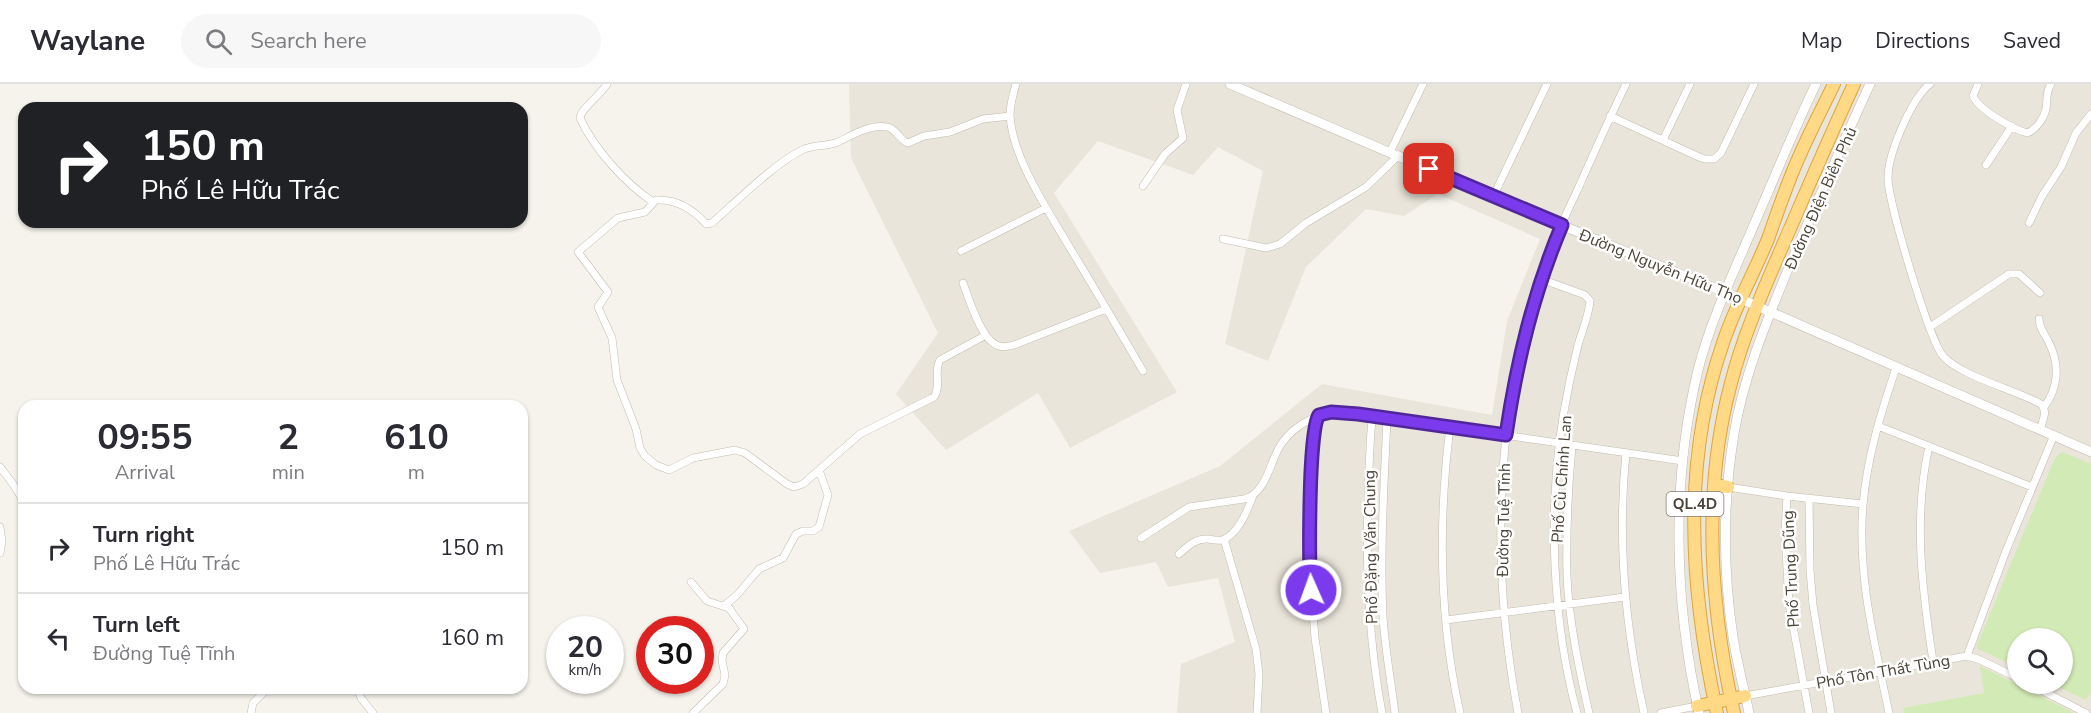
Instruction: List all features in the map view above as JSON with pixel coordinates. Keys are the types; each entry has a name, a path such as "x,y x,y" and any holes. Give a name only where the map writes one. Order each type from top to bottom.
{"highway":[{"name":"Đường Điện Biên Phủ","path":"1741,299 1804,145 1834,84"},
{"name":"Đường Điện Biên Phủ","path":"1757,306 1817,163 1854,84"},
{"name":"QL.4D","path":"1716,708 1697,599 1694,541 1696,480 1710,390 1724,340 1741,299"},
{"name":"QL.4D","path":"1734,713 1720,642 1712,538 1720,436 1730,384 1757,306"},
{"path":"1715,485 1728,487"},
{"path":"1698,709 1716,708 1745,696"}],"street":[{"path":"607,84 597,98 581,112 580,118 604,158 653,201 662,200 686,206 709,224 780,164 810,147 835,143 859,132 885,126 892,129 903,142 908,143 924,136 950,132 983,119 1010,116"},
{"path":"1016,84 1010,116 1020,153 1046,208 1143,371"},
{"path":"1143,186 1165,154 1183,138 1177,110 1186,84"},
{"name":"Đường Nguyễn Hữu Thọ","path":"1230,84 1493,197 1741,299 2091,452"},
{"path":"1223,239 1266,248 1280,244 1306,223 1366,187 1394,153 1424,84"},
{"path":"1493,197 1546,84"},
{"name":"Đường Tuệ Tĩnh","path":"1518,713 1503,612 1500,528 1506,435 1516,368 1541,279 1562,225 1626,84"},
{"path":"1663,140 1690,84"},
{"path":"1610,116 1705,159 1714,159 1721,153 1754,84"},
{"name":"Đường Điện Biên Phủ","path":"1770,312 1870,84"},
{"path":"1930,84 1920,94 1908,118 1892,157 1888,176 1896,219 1929,327 1939,350 1950,362 2036,401 2044,407"},
{"path":"1978,84 1973,96 1975,100 2012,126 2027,133 2034,130 2045,111 2045,95 2051,84"},
{"name":"QL.4D","path":"1698,709 1681,590 1680,534 1683,461 1689,415 1699,368 1725,293 1812,85"},
{"path":"2029,223 2042,196 2061,167 2076,133 2091,114"},
{"path":"1986,165 2012,126"},
{"path":"653,201 642,214 618,218 578,252 608,292 598,307 614,344 617,380 636,429 642,452 656,465 666,470 688,459 731,449 740,451 753,459 782,482 794,487 807,482 860,434 934,397 938,390 938,362 986,335"},
{"path":"961,251 1046,208"},
{"path":"1929,327 2009,274 2019,274 2040,293"},
{"name":"Phố Cù Chính Lan","path":"1541,279 1585,295 1590,301 1569,387 1559,444 1556,519 1559,605 1568,673 1577,713"},
{"path":"963,283 986,335 996,345 1006,347 1106,309"},
{"name":"QL.4D","path":"1749,713 1733,638 1727,581 1726,517 1734,434 1756,349 1770,312"},
{"path":"2039,319 2040,330 2050,343 2053,352 2056,379 2055,389 2044,407 2040,429"},
{"path":"1889,713 1864,576 1863,504 1878,426 1896,368"},
{"path":"1179,554 1200,539 1224,539 1235,529 1265,479 1282,442 1300,426 1326,413 1341,412 1372,416 1683,461"},
{"name":"Phố Đặng Văn Chung","path":"1372,416 1367,502 1367,586 1373,658 1382,713"},
{"path":"1317,417 1313,446 1310,574 1326,713"},
{"name":"Phố Đặng Văn Chung","path":"1387,419 1382,585 1383,618 1395,713"},
{"path":"1878,426 2032,487"},
{"path":"1450,427 1442,508 1442,577 1460,713"},
{"path":"1967,656 2054,435"},
{"name":"Phố Cù Chính Lan","path":"1572,446 1567,534 1570,604 1588,713"},
{"path":"1929,446 1921,494 1920,543 1933,661"},
{"path":"1626,453 1622,528 1625,597 1644,713"},
{"path":"0,467 18,491"},
{"path":"691,582 707,601 716,605 725,605 737,595 759,569 783,558 796,534 813,531 819,527 828,495 819,470"},
{"path":"1728,487 1863,504"},
{"path":"1141,538 1189,507 1244,500 1253,496"},
{"name":"Phố Trung Dũng","path":"1787,496 1785,532 1789,604 1809,713"},
{"name":"Phố Trung Dũng","path":"1809,499 1810,570 1831,713"},
{"path":"0,527 2,542 0,553"},
{"path":"1224,539 1258,661 1257,713"},
{"path":"1367,586 1382,585"},
{"path":"1446,620 1625,597"},
{"path":"693,713 723,684 725,675 723,653 744,630 734,613 725,605"},
{"name":"Phố Tôn Thất Tùng","path":"1745,696 1967,656 2007,673"},
{"path":"251,713 251,706 261,694"},
{"path":"359,694 373,713"},
{"path":"2049,694 2086,713"},
{"path":"1661,713 1698,709"}],"shaded area":[{"path":"849,84 2091,84 2091,713 1177,713 1181,664 1235,642 1218,578 1168,587 1156,562 1100,573 1069,531 1220,466 1322,384 1492,415 1507,321 1540,239 1438,194 1404,216 1366,209 1306,267 1268,361 1225,344 1263,171 1218,147 1193,175 1098,141 1054,193 1177,392 1070,448 1038,393 946,450 896,394 938,333 851,158"}],"green space":[{"path":"2062,452 2091,464 2091,692 2086,700 2073,694 2073,628 2007,628 2007,662 1978,649 1977,645 2055,458"},
{"path":"1980,666 2007,680 2007,694 2036,694 2074,713 1904,713 1903,708 1984,693"}],"route":[{"path":"1311,590 1313,446 1315,421 1319,415 1341,412 1506,435 1524,333 1547,260 1562,225 1429,169"}]}
